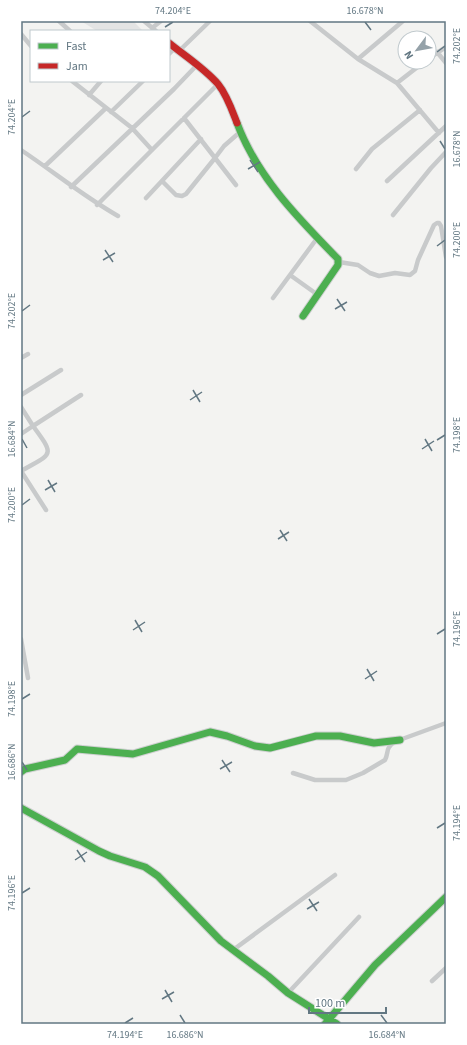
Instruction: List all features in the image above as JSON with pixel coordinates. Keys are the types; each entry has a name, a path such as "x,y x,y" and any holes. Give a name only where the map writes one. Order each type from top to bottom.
{"street":[{"path":"59,21 69,30"},
{"path":"144,21 154,29 161,21"},
{"path":"170,53 210,21"},
{"path":"310,21 358,59 397,83 439,133"},
{"path":"358,59 404,21"},
{"path":"21,34 30,45"},
{"path":"170,43 218,84 229,102 240,132 256,162 275,190 302,222 335,255 338,265 303,316"},
{"path":"446,47 437,52 446,63"},
{"path":"72,187 197,65"},
{"path":"397,83 414,70"},
{"path":"73,82 132,128 152,150"},
{"path":"89,95 100,82"},
{"path":"111,112 142,82"},
{"path":"97,205 218,84"},
{"path":"45,166 106,108"},
{"path":"356,169 372,149 420,110"},
{"path":"184,118 236,186"},
{"path":"387,181 446,126"},
{"path":"162,181 176,195 182,196 186,194 224,146 240,132"},
{"path":"146,198 201,139"},
{"path":"21,150 97,205 118,216"},
{"path":"393,215 446,152"},
{"path":"338,262 358,265 370,273 379,276 395,274 410,275 415,271 434,225 437,223 441,226 446,257"},
{"path":"273,298 318,237"},
{"path":"290,275 318,295"},
{"path":"21,358 28,354"},
{"path":"21,395 61,370"},
{"path":"21,434 81,395"},
{"path":"21,407 48,446 49,451 46,456 21,471 46,510"},
{"path":"21,639 28,678"},
{"path":"293,773 315,780 346,780 363,774 385,760 389,746 400,740 446,723"},
{"path":"21,772 25,769 65,760 77,749 133,754 210,732 227,736 255,746 270,748 316,736 340,736 374,743 400,740"},
{"path":"21,808 99,851 145,867 158,876 210,931 233,950 327,1021 337,1024"},
{"path":"233,950 335,875"},
{"path":"327,1021 375,965 446,897"},
{"path":"288,993 359,917"},
{"path":"432,981 446,968"}],"shaded area":[{"path":"81,21 133,21 142,30 95,30"}],"traffic: fast":[{"path":"237,123 245,143 267,179 294,213 338,259 338,265 303,316"},
{"path":"21,772 25,769 65,760 77,749 133,754 210,732 227,736 255,746 270,748 316,736 340,736 374,743 400,740"},
{"path":"21,808 99,851 145,867 158,876 221,941 288,993 337,1024"},
{"path":"325,1024 375,965 446,897"}],"traffic: jam":[{"path":"170,44 213,78 227,98 237,123"}]}
